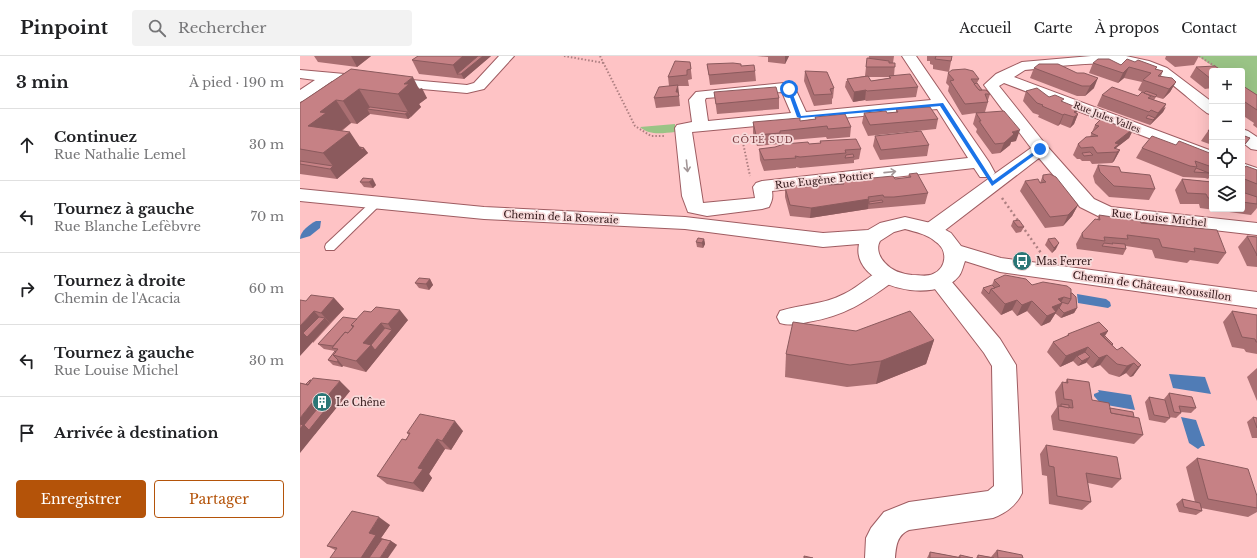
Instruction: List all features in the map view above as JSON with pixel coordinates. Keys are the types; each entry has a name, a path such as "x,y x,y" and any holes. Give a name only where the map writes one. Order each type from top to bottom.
{"street":[{"path":"302,67 330,76 467,89 479,86 507,56"},
{"path":"909,56 980,162 992,184"},
{"path":"1001,77 1022,66 1116,58 1127,59 1162,71 1209,108"},
{"path":"300,97 330,76"},
{"name":"Rue Louise Michel","path":"1001,77 991,85 1040,149 1088,203 1107,213 1257,229"},
{"name":"Rue Jules Valles","path":"1001,77 1209,156"},
{"path":"701,126 697,100 701,95 706,94 784,87 789,89 800,117"},
{"path":"684,132 701,126 941,104"},
{"name":"Rue Eugène Pottier","path":"684,132 692,202 695,208 707,210 762,203 764,198 762,187 980,162"},
{"path":"1245,136 1257,145"},
{"path":"933,229 1040,149"},
{"path":"1245,169 1257,174"},
{"name":"Chemin de la Roseraie","path":"300,195 484,213 685,223 823,240 873,236"},
{"path":"880,558 881,538 894,522 909,516 993,504 1008,493 1004,365 992,346 949,266 943,235 933,229 920,225 899,224 881,229 873,236 869,244 868,252 872,261 887,276 913,284 927,284 949,266"},
{"name":"Chemin de la Roseraie","path":"823,240 872,261"},
{"name":"Chemin de Château-Roussillon","path":"949,266 1000,265 1257,300"},
{"path":"788,317 825,311 852,300 887,276"}],"lane":[{"path":"330,247 376,203"}],"path":[{"path":"564,56 605,64"},
{"path":"600,56 635,126 651,136 684,132"},
{"path":"1199,56 1217,68"},
{"path":"992,184 1044,257"}],"green space":[{"path":"1198,56 1257,56 1257,96 1245,88 1245,68 1216,68"},
{"path":"675,124 675,132 666,133 652,133 640,127"}],"water":[{"path":"316,221 321,221 320,228 310,236 300,239 303,231"},
{"path":"1077,294 1106,299 1110,302 1111,306 1108,308 1078,303"},
{"path":"1169,374 1205,377 1211,394 1173,388"},
{"path":"1098,390 1131,395 1135,410 1101,404 1094,396 1094,394 1099,392"},
{"path":"1181,417 1196,420 1205,446 1198,449 1189,443"}],"building":[{"path":"418,56 463,56 453,65 412,60"},
{"path":"478,56 483,56 461,74 457,74"},
{"path":"936,56 952,56 951,61 935,59"},
{"path":"867,58 889,61 889,63 895,63 895,67 866,67"},
{"path":"1098,59 1109,59 1121,65 1127,59 1135,62 1138,60 1157,67 1155,69 1163,71 1158,76 1172,78 1176,82 1169,89 1143,80 1151,73 1129,67 1123,73 1093,63"},
{"path":"675,61 690,62 691,69 687,70 687,75 668,77"},
{"path":"707,64 741,64 741,66 754,65 755,71 709,75"},
{"path":"1039,64 1058,64 1077,73 1084,73 1098,78 1090,86 1082,86 1034,68"},
{"path":"1215,66 1218,68 1209,68 1209,77 1196,67"},
{"path":"351,69 413,77 404,84 409,84 398,94 359,89 343,101 336,100 320,112 326,113 308,126 350,132 323,153 300,149 300,103"},
{"path":"965,69 973,71 979,79 971,79 979,90 986,90 990,94 985,94 988,102 965,104 950,81 954,80 948,73 952,70"},
{"path":"805,71 827,72 834,88 830,89 832,94 814,95"},
{"path":"910,74 918,87 854,92 847,79 868,76 871,81 891,78 889,76"},
{"path":"977,83 982,90 979,90 974,84"},
{"path":"678,85 676,92 678,92 679,96 654,98 659,87"},
{"path":"776,87 779,98 716,104 714,92"},
{"path":"1112,87 1138,96 1142,92 1151,96 1148,98 1166,104 1158,113 1151,110 1149,112 1102,95"},
{"path":"1245,87 1257,95 1257,110 1245,102"},
{"path":"1037,88 1049,97 1055,95 1064,99 1061,101 1078,108 1074,112 1078,114 1074,117 1063,115 1037,103 1026,91"},
{"path":"1146,91 1157,95 1155,97 1144,93"},
{"path":"370,107 408,112 405,114 367,109"},
{"path":"930,107 938,119 870,125 864,113 886,111 887,113 898,112 896,109"},
{"path":"1004,111 1020,130 1012,132 1014,134 1004,143 995,144 979,121 981,121 976,113"},
{"path":"845,114 851,127 828,129 827,126 756,135 753,122 800,118 800,121 816,119 815,117"},
{"path":"1148,115 1155,118 1153,120 1146,118"},
{"path":"1101,119 1117,125 1120,122 1134,128 1115,143 1119,144 1114,148 1120,150 1117,152 1097,153 1093,147 1081,148 1078,144 1086,137 1098,136 1091,133 1099,126 1095,125"},
{"path":"921,131 929,145 881,150 875,136"},
{"path":"1152,136 1176,145 1179,141 1209,153 1209,166 1195,161 1197,167 1190,166 1142,148"},
{"path":"1245,136 1250,138 1245,144"},
{"path":"856,139 861,149 845,150 846,153 800,157 795,156 796,158 764,160 759,149 784,144 808,142 809,144 821,143 820,141"},
{"path":"1090,152 1093,155 1084,156 1082,153"},
{"path":"853,154 854,157 845,158 846,155"},
{"path":"300,161 333,166 330,169 300,164"},
{"path":"1098,165 1119,167 1121,172 1150,175 1155,189 1114,186 1100,172"},
{"path":"1246,166 1257,170 1257,184 1245,179"},
{"path":"1196,168 1209,173 1194,172"},
{"path":"917,173 928,193 894,197 884,197 883,195 868,197 869,199 811,208 790,205 785,187 804,185 805,187 828,182 829,185 844,184 842,181 893,176 895,179 911,177 909,174"},
{"path":"1050,174 1056,177 1078,205 1068,215 1050,217 1025,181 1038,179 1040,183 1046,182 1043,179 1043,175"},
{"path":"363,178 373,179 369,182 360,182"},
{"path":"1182,179 1209,182 1209,198 1206,194 1187,193"},
{"path":"1245,193 1257,197 1257,204 1245,202"},
{"path":"882,200 883,202 869,204 869,202"},
{"path":"1099,215 1140,221 1141,223 1217,230 1226,253 1194,248 1195,252 1162,247 1159,239 1127,235 1128,239 1104,237 1105,241 1083,238 1082,233 1095,219 1100,220"},
{"path":"1019,220 1024,227 1018,227 1013,221"},
{"path":"1247,236 1257,237 1257,255"},
{"path":"698,238 704,239 702,243 696,242"},
{"path":"1055,238 1059,243 1054,248 1048,239"},
{"path":"1104,243 1125,244 1126,249 1102,246"},
{"path":"1005,275 1026,279 1032,285 1043,282 1067,286 1071,289 1071,299 1064,297 1058,299 1062,303 1052,307 1056,312 1047,316 1032,301 1022,305 1017,300 1005,304 991,289 1000,286 994,280"},
{"path":"419,278 430,279 426,284 415,283"},
{"path":"992,285 995,288 991,289 989,294 983,288"},
{"path":"1071,293 1076,297 1077,308 1064,313 1059,308 1062,303 1061,302 1068,304 1071,299"},
{"path":"311,295 334,298 321,313 314,311 300,326 300,300 306,301"},
{"path":"376,307 400,310 388,324 381,323 363,343 371,345 356,361 333,355 338,349 332,348 345,332 348,333 354,326 351,325 364,311 371,312"},
{"path":"910,311 934,340 881,361 850,365 786,354 793,322 856,331"},
{"path":"1232,311 1257,315 1257,342 1255,339 1242,337"},
{"path":"319,317 325,318 307,337 303,333"},
{"path":"343,317 357,319 351,325 353,327 348,333 345,332 333,346 318,344"},
{"path":"1099,322 1108,331 1100,334 1117,350 1122,347 1141,365 1138,367 1134,363 1127,366 1117,364 1107,355 1099,358 1088,347 1066,356 1053,342 1069,335 1068,334"},
{"path":"385,328 392,330 375,350 371,345"},
{"path":"1103,336 1105,336 1113,344 1112,345"},
{"path":"335,351 336,352 333,355 338,360 337,362 328,360"},
{"path":"1085,352 1090,357 1082,361 1077,356"},
{"path":"313,378 340,381 324,400 316,398 300,418 300,383 308,385"},
{"path":"1067,379 1089,382 1092,400 1109,403 1111,413 1139,418 1143,435 1059,420 1058,406 1073,408 1072,400 1064,399 1062,382 1068,383"},
{"path":"1169,393 1192,397 1196,408 1179,406 1181,413 1174,412"},
{"path":"1149,397 1165,400 1170,418 1154,415"},
{"path":"322,403 329,405 309,430 304,425"},
{"path":"1061,404 1069,405 1069,408 1061,406"},
{"path":"1110,408 1133,412 1134,417 1111,413"},
{"path":"420,414 455,421 442,441 437,439 418,468 423,469 413,483 377,476 402,439 406,440 410,433 407,433"},
{"path":"1253,417 1257,418 1257,428"},
{"path":"1046,445 1117,457 1121,479 1086,473 1091,502 1057,496 1054,467 1049,466"},
{"path":"1197,458 1248,469 1257,496 1257,508 1208,499"},
{"path":"1182,499 1200,503 1202,511 1184,507"},
{"path":"352,511 379,517 369,533 376,535 361,558 330,558 337,548 327,546"},
{"path":"382,539 391,541 380,558 369,558"},
{"path":"997,550 1022,555 1023,558 998,558"},
{"path":"930,552 962,558 930,558"},
{"path":"960,555 973,558 960,558"},
{"path":"978,555 994,558 978,558"}],"place":[{"name":"Mas Ferrer","path":"1022,261"},
{"name":"Le Chêne","path":"322,402"}],"district":[{"name":"CÔTÉ SUD","path":"763,139"}],"route":[{"path":"789,89 800,117 941,104 980,162 992,184 1040,149"}]}
